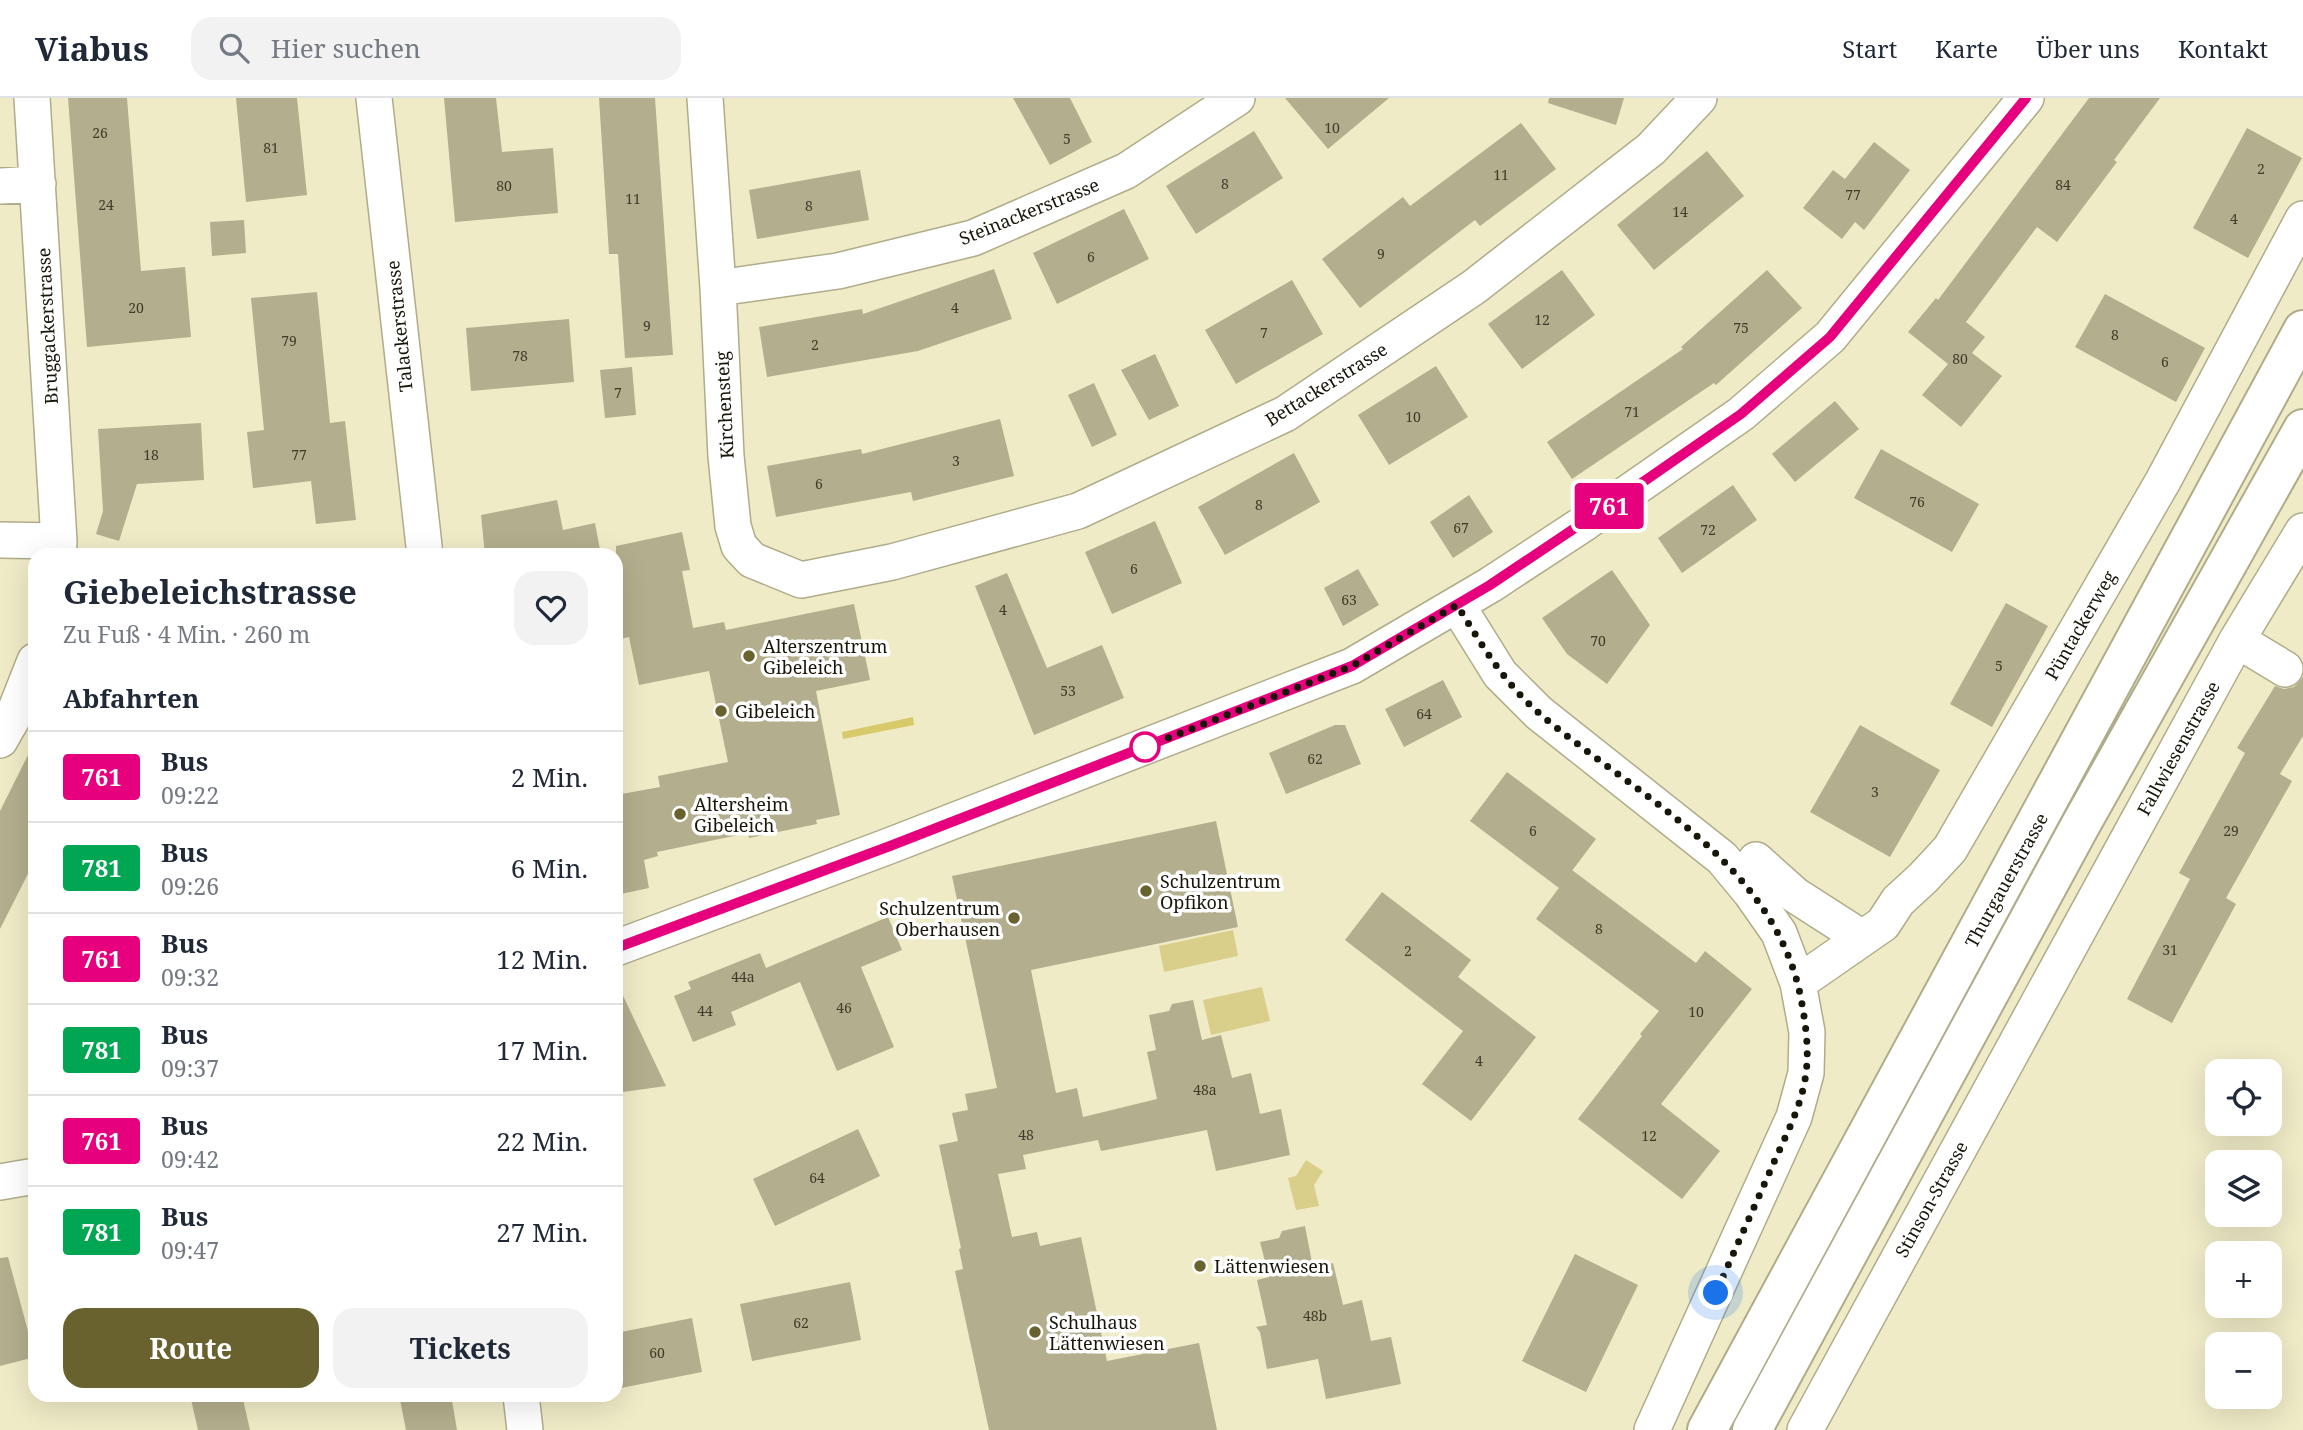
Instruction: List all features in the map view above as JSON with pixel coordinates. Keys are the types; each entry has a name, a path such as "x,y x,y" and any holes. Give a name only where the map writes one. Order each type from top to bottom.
{"main road":[{"name":"Thurgauerstrasse","path":"1707,1430 2303,330"},
{"path":"1752,1430 2080,826 2303,429"}],"street":[{"name":"Bruggackerstrasse","path":"32,98 58,548"},
{"name":"Talackerstrasse","path":"374,98 424,548"},
{"name":"Kirchensteig","path":"705,98 726,456 733,526 739,546 752,560 801,580 892,562"},
{"name":"Steinackerstrasse","path":"718,288 838,271 973,238 1126,171 1237,98"},
{"name":"Bettackerstrasse","path":"892,562 1077,511 1285,414 1474,288 1651,149 1699,98"},
{"path":"623,944 890,846 1352,666 1457,605 1586,522 1741,414 1804,361 1830,337 2026,98"},
{"path":"0,186 38,184"},
{"name":"Püntackerweg","path":"1798,983 1883,924 1898,901 1950,849 2150,503 2303,219"},
{"name":"Fallwiesenstrasse","path":"2057,968 2237,640 2303,531"},
{"path":"0,540 58,548"},
{"path":"1457,605 1500,674 1539,713 1722,858 1752,893 1779,933 1798,983 1807,1032 1806,1073 1794,1117 1652,1430"},
{"path":"2237,640 2286,669"},
{"path":"0,740 12,719 28,679"},
{"path":"1756,860 1795,895 1862,938"},
{"name":"Stinson-Strasse","path":"1805,1430 2057,968"},
{"path":"0,1182 28,1177"},
{"path":"522,1402 525,1430"}],"shaded area":[{"path":"913,717 914,725 843,739 842,732"},
{"path":"1233,930 1238,956 1164,972 1159,946"},
{"path":"1262,987 1270,1021 1211,1035 1203,1000"},
{"path":"1306,1160 1323,1171 1314,1185 1319,1206 1296,1210 1288,1178 1296,1176"}],"building":[{"path":"68,98 127,98 141,271 185,267 191,337 87,347"},
{"path":"236,98 297,98 307,195 246,202"},
{"path":"444,98 496,98 502,152 553,148 558,213 455,222"},
{"path":"599,98 655,98 673,355 625,358 618,254 609,254"},
{"path":"1013,98 1070,98 1092,142 1050,165"},
{"path":"1285,98 1389,98 1328,149"},
{"path":"1549,98 1624,98 1616,125 1548,103"},
{"path":"2089,98 2160,98 2114,160 2117,162 2057,242 2037,227 1966,322 1985,337 1972,353 2002,376 1961,427 1922,395 1948,364 1908,332 1936,298 1938,300"},
{"path":"1521,123 1556,169 1480,226 1475,220 1360,308 1322,259 1403,197 1410,206"},
{"path":"2247,128 2302,158 2248,258 2193,228"},
{"path":"1254,131 1283,178 1196,234 1166,186"},
{"path":"1874,142 1910,170 1864,230 1855,222 1842,239 1803,208 1833,170 1845,179"},
{"path":"1707,151 1744,196 1654,270 1617,225"},
{"path":"860,170 869,220 757,239 749,190"},
{"path":"1124,209 1149,259 1057,304 1033,253"},
{"path":"244,220 246,253 212,256 210,222"},
{"path":"994,269 1012,319 918,351 767,377 759,327 862,309 863,314"},
{"path":"1562,270 1595,315 1522,369 1488,324"},
{"path":"1767,270 1802,308 1716,385 1714,383 1572,479 1547,442 1683,349 1681,347"},
{"path":"1292,280 1323,334 1236,384 1205,330"},
{"path":"317,292 330,423 345,421 356,520 316,524 311,481 253,488 247,432 264,430 251,298"},
{"path":"2105,294 2205,348 2176,402 2075,347"},
{"path":"569,319 574,382 471,391 466,328"},
{"path":"1155,354 1179,406 1149,420 1121,370"},
{"path":"1436,366 1468,417 1389,465 1358,415"},
{"path":"632,367 636,415 605,418 600,370"},
{"path":"1094,383 1117,435 1092,447 1068,395"},
{"path":"1835,401 1859,429 1795,482 1772,454"},
{"path":"1000,419 1014,476 913,501 911,492 776,517 767,466 861,449 862,454"},
{"path":"201,423 204,480 137,484 119,541 96,534 103,511 98,429"},
{"path":"1881,449 1979,504 1952,552 1854,498"},
{"path":"1294,453 1320,502 1225,555 1198,507"},
{"path":"1733,485 1757,520 1682,573 1658,538"},
{"path":"1469,495 1493,532 1453,558 1430,522"},
{"path":"557,500 563,530 595,523 600,548 484,548 481,515"},
{"path":"1155,521 1182,583 1112,614 1085,552"},
{"name":"Alterszentrum Gibeleich","path":"682,532 690,570 682,571 693,628 724,622 726,630 854,604 870,680 816,691 840,815 816,820 817,824 749,838 748,833 657,852 658,856 644,860 649,888 623,894 623,794 660,787 658,776 728,762 709,671 639,685 629,637 623,638 623,548 616,546"},
{"path":"1358,569 1379,605 1343,626 1324,588"},
{"path":"1612,570 1650,625 1607,684 1567,654 1542,618"},
{"path":"1007,573 1047,668 1102,645 1124,698 1034,735 975,586"},
{"path":"2006,603 2048,626 1992,727 1950,704"},
{"path":"2303,677 2303,736 2280,774 2292,781 2226,898 2236,904 2172,1023 2127,999 2190,879 2179,873 2245,753 2237,748 2275,686 2284,689 2294,687"},
{"path":"1443,680 1462,717 1404,747 1385,709"},
{"path":"1335,725 1345,725 1361,764 1286,794 1269,753"},
{"path":"1860,725 1940,770 1890,857 1810,812"},
{"path":"28,755 28,874 0,929 0,811"},
{"path":"1507,772 1596,839 1559,888 1470,821"},
{"path":"1216,821 1238,927 1031,970 1056,1093 1077,1088 1083,1117 1157,1099 1147,1052 1156,1050 1149,1015 1169,1011 1172,1004 1193,1000 1202,1040 1221,1035 1232,1078 1251,1073 1260,1114 1281,1109 1290,1155 1216,1171 1207,1130 1101,1151 1098,1140 1023,1155 1026,1169 998,1174 1012,1237 1037,1232 1040,1246 1081,1237 1107,1361 1199,1343 1217,1430 989,1430 955,1271 963,1269 961,1248 939,1145 958,1141 952,1113 968,1110 965,1094 997,1088 952,876"},
{"path":"1572,870 1696,963 1705,951 1752,989 1661,1104 1720,1151 1682,1199 1578,1119 1659,1011 1536,919"},
{"path":"1382,892 1471,960 1458,977 1536,1037 1471,1121 1422,1084 1463,1031 1345,940"},
{"path":"888,917 902,950 861,967 894,1047 837,1071 800,982 731,1012 736,1025 693,1042 674,996 691,989 688,982 760,953 766,968"},
{"path":"623,996 666,1086 623,1092"},
{"path":"858,1129 880,1176 775,1226 753,1179"},
{"path":"1305,1226 1313,1268 1333,1263 1343,1305 1362,1300 1371,1341 1391,1337 1401,1384 1326,1399 1318,1359 1267,1369 1260,1332 1256,1327 1267,1325 1257,1280 1269,1277 1260,1242 1279,1238 1282,1231"},
{"path":"1575,1254 1638,1285 1586,1392 1522,1361"},
{"path":"8,1257 28,1331 28,1359 0,1366 0,1258"},
{"path":"850,1282 861,1340 752,1361 740,1304"},
{"path":"692,1318 702,1372 623,1388 623,1332"},
{"path":"192,1402 244,1402 250,1430 198,1430"},
{"path":"400,1402 452,1402 457,1430 406,1430"}],"bus line":[{"name":"761","path":"623,945 890,846 1352,666 1474,595 1586,522 1741,414 1804,361 1830,337 2026,98"}],"place":[{"name":"Alterszentrum Gibeleich","path":"749,656"},
{"name":"Gibeleich","path":"721,711"},
{"name":"Altersheim Gibeleich","path":"680,814"},
{"name":"Schulzentrum Opfikon","path":"1146,891"},
{"name":"Schulzentrum Oberhausen","path":"1014,918"},
{"name":"Lättenwiesen","path":"1200,1266"},
{"name":"Schulhaus Lättenwiesen","path":"1035,1332"}],"route":[{"path":"1145,747 1352,666 1457,605 1500,674 1539,713 1722,858 1752,893 1779,933 1798,983 1807,1032 1806,1073 1794,1117 1716,1293"}]}
